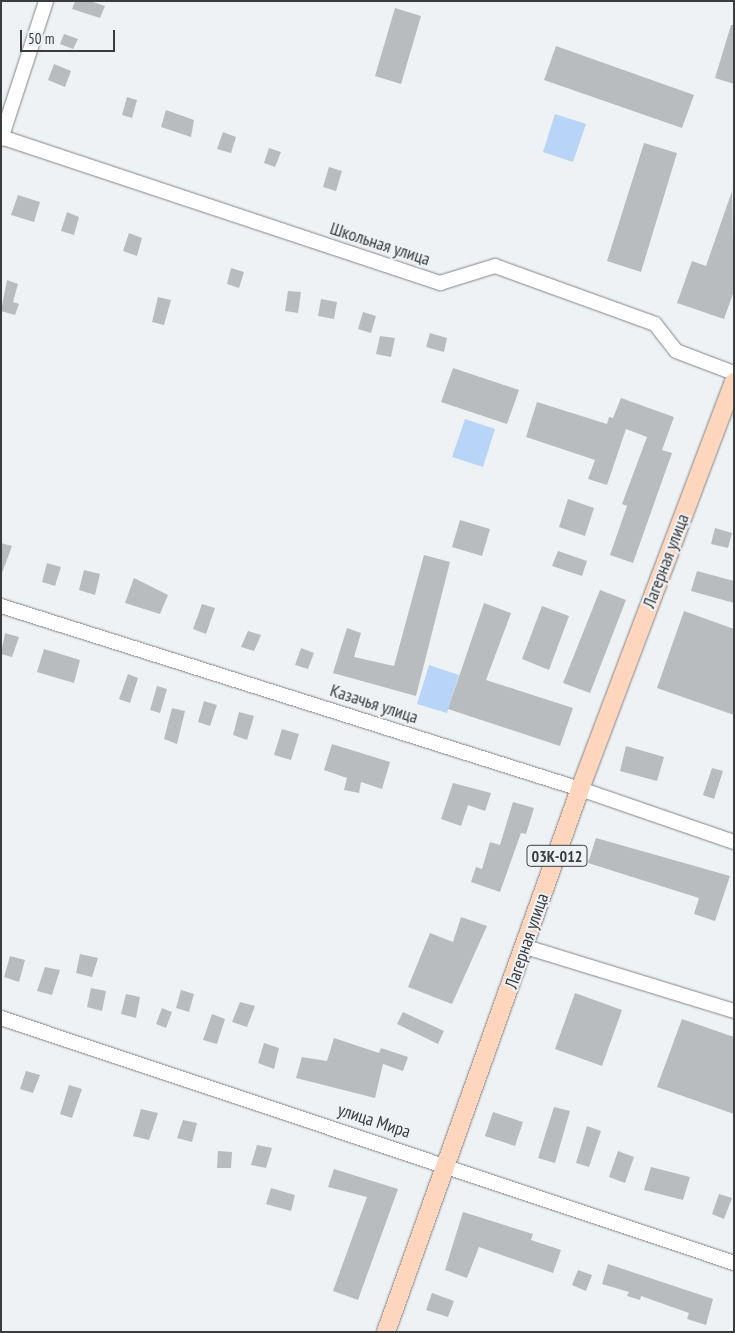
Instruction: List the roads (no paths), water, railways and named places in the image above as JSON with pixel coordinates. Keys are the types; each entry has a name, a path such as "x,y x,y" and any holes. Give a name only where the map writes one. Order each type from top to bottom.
{"main road":[{"name":"Лагерная улица","path":"386,1332 445,1164 526,947 580,789 734,382"}],"street":[{"path":"1,137 46,1"},
{"name":"Школьная улица","path":"1,137 440,283 495,266 655,324 676,351 734,373"},
{"name":"Казачья улица","path":"1,606 580,789 734,842"},
{"path":"526,947 734,1011"},
{"name":"улица Мира","path":"1,1018 445,1164 734,1263"}]}
